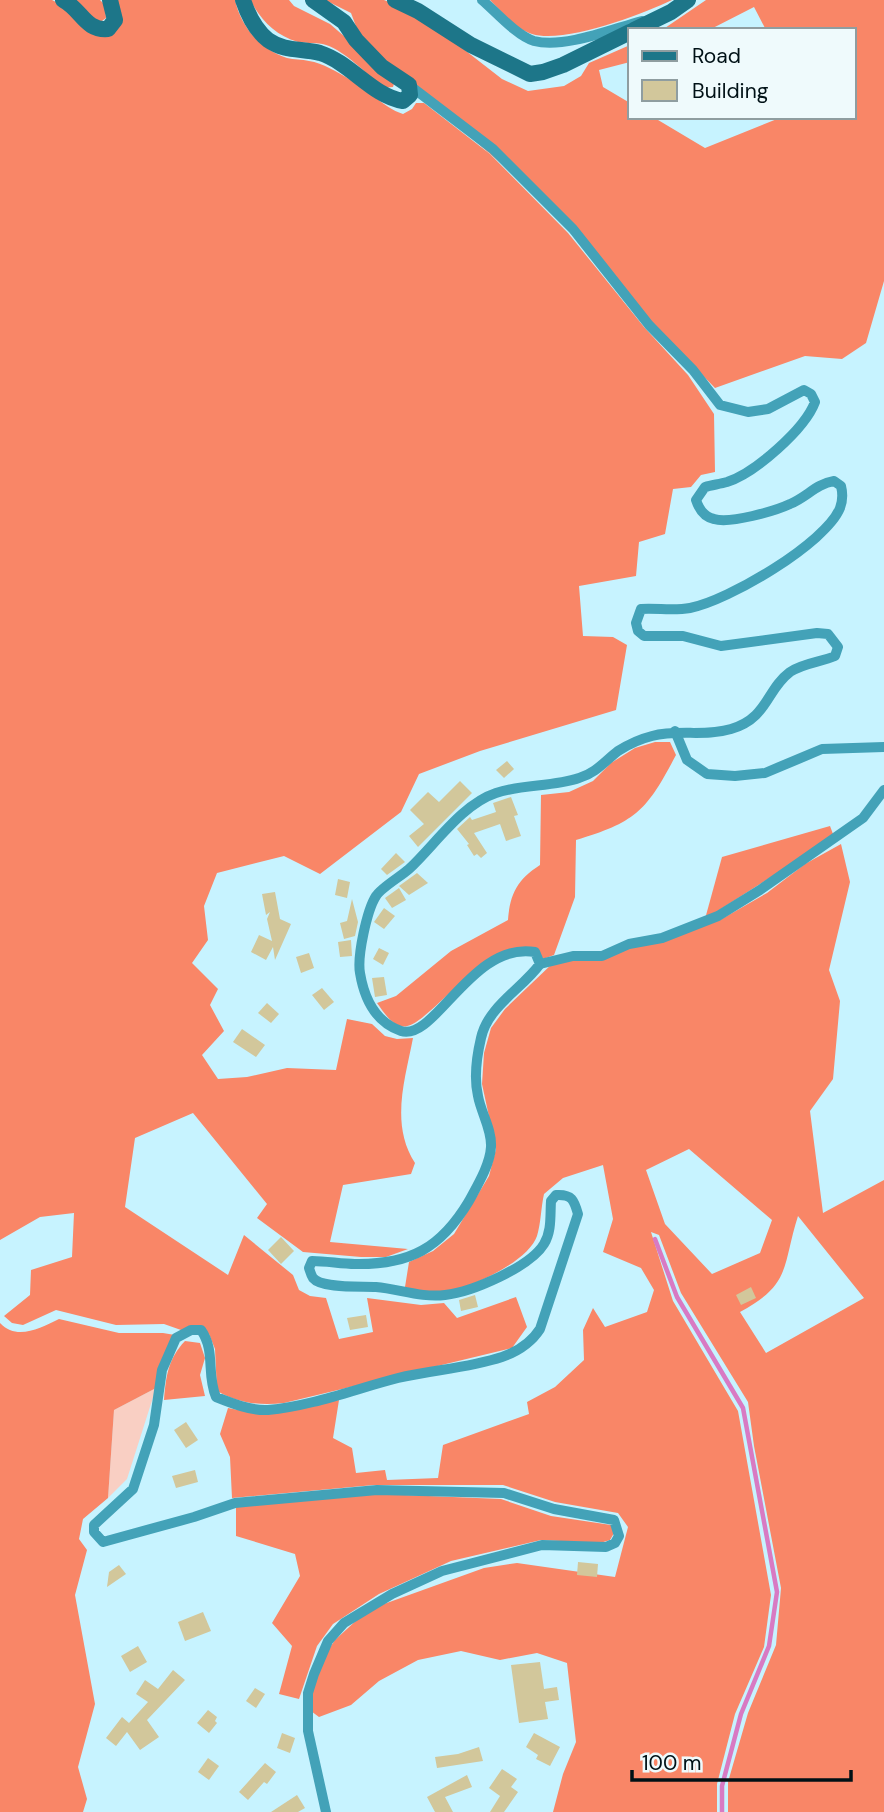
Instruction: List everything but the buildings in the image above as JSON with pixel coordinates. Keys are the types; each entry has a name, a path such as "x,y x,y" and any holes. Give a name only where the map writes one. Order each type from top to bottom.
{"main road":[{"path":"63,0 74,6 91,27 98,30 108,29 115,20 110,0"},
{"path":"243,0 249,18 267,40 285,49 320,53 344,65 389,99 403,101 410,96 409,85 382,67 356,40 344,22 313,0"},
{"path":"395,0 418,11 471,46 530,74 563,65 628,33"},
{"path":"638,28 671,12 688,0"}],"street":[{"path":"482,0 510,26 533,41 558,43 671,12"},
{"path":"409,85 493,149 573,229 649,325 693,370 720,405 748,412 768,409 804,390 811,394 815,402 811,413 775,450 745,473 728,482 705,487 696,500 699,509 706,516 727,520 788,506 824,483 834,481 841,486 843,496 840,509 831,524 787,561 712,602 690,608 642,609 636,623 638,631 645,636 683,636 721,646 828,634 838,647 835,656 791,671 780,682 762,710 732,729 716,732 675,731 636,741 598,769 580,778 496,793 470,809 411,868 378,893 370,906 359,969 368,1004 390,1025 403,1032 415,1031 433,1018 465,982 485,965 524,950 535,952 540,964"},
{"path":"675,731 687,760 707,774 735,776 765,773 822,749 884,747"},
{"path":"326,1812 308,1731 308,1693 328,1642 344,1623 419,1581 453,1567 542,1545 606,1547 615,1543 620,1536 614,1520 554,1509 504,1493 377,1490 235,1503 103,1542 97,1538 94,1525 133,1489 154,1425 162,1370 176,1338 191,1330 201,1331 208,1340 212,1356 211,1385 216,1397 264,1410 501,1357 533,1339 540,1329 578,1214 574,1200 567,1195 556,1195 551,1201 550,1227 544,1244 521,1265 499,1278 470,1289 445,1295 417,1295 389,1288 324,1285 314,1279 309,1268 312,1261 355,1265 404,1259 428,1249 460,1216 477,1187 491,1149 490,1134 477,1094 481,1035 497,1007 532,976 540,964 572,956 602,956 629,944 662,939 718,916 779,878 863,818 884,790"}],"shaded area":[{"path":"0,0 52,0 70,9 106,35 115,0 235,0 242,19 253,36 277,54 330,68 403,114 416,103 424,103 490,154 568,233 644,327 688,375 714,414 715,472 701,475 691,487 673,489 665,534 639,542 636,576 579,586 583,636 613,637 627,645 616,710 480,751 419,774 401,812 320,874 284,856 217,873 204,906 208,940 192,963 218,989 210,1005 224,1031 202,1055 218,1079 247,1077 287,1068 336,1070 347,1019 372,1024 385,1036 397,1039 413,1038 401,1117 407,1148 415,1163 411,1174 343,1185 330,1242 408,1249 386,1257 303,1252 257,1218 267,1204 193,1113 135,1138 125,1207 228,1275 244,1235 293,1275 299,1290 310,1296 326,1298 339,1339 373,1332 367,1298 421,1305 444,1303 457,1318 516,1297 527,1327 512,1348 284,1403 258,1404 241,1401 217,1391 215,1349 209,1334 181,1330 164,1324 116,1325 56,1310 23,1325 12,1323 4,1316 30,1295 31,1270 72,1257 74,1213 40,1217 0,1240"},
{"path":"73,0 100,0 105,5 106,18 99,23"},
{"path":"250,0 289,0 294,6 330,24 395,80 393,87 383,88 333,48 323,44 298,42 282,35 264,21"},
{"path":"325,0 384,0 394,4 457,44 502,79 528,91 564,86 581,76 589,63 628,46 628,63 599,70 603,87 628,102 628,119 656,119 705,148 777,119 856,119 856,28 765,28 754,7 713,28 665,28 706,0 884,0 884,281 866,343 842,359 805,356 715,388 650,321 575,226 382,62 360,37 351,13"},
{"path":"490,0 672,0 642,13 582,32 546,36 532,34 520,28"},
{"path":"655,742 670,742 676,755 648,801 627,820 576,840 575,897 554,955 543,959 537,949 517,948 496,956 411,1025 400,1026 390,1020 377,1003 396,996 451,951 508,920 516,888 540,865 541,795 569,792 593,781 611,763 635,748"},
{"path":"830,826 833,834 705,919 722,857"},
{"path":"841,844 850,882 829,970 840,1001 833,1079 810,1111 823,1213 884,1180 884,1812 728,1812 728,1782 748,1713 776,1645 781,1588 748,1402 681,1293 659,1235 651,1232 673,1301 738,1411 771,1595 764,1647 735,1714 717,1784 717,1812 553,1812 563,1774 576,1742 567,1663 537,1653 500,1660 461,1651 418,1660 379,1681 351,1705 319,1717 311,1711 312,1688 318,1665 335,1640 360,1617 384,1604 484,1568 517,1563 615,1577 628,1527 618,1513 555,1502 503,1485 374,1485 232,1498 230,1457 220,1434 228,1408 264,1415 339,1400 333,1438 352,1448 356,1473 385,1470 387,1480 438,1478 443,1445 529,1414 527,1402 555,1387 584,1360 583,1330 593,1308 605,1327 647,1312 654,1290 641,1268 603,1252 613,1219 603,1165 563,1178 544,1194 537,1236 532,1245 501,1270 475,1283 447,1291 423,1292 405,1287 409,1262 433,1251 454,1234 489,1176 496,1149 482,1084 484,1053 491,1028 505,1009 554,962 629,948 720,920 767,893 805,864","holes":["689,1149 772,1220 760,1253 712,1274 665,1224 646,1170","798,1216 864,1298 766,1353 740,1312 757,1302 777,1283"]},
{"path":"59,1319 119,1333 175,1335 156,1388 114,1410 108,1498 83,1519 79,1539 87,1550 75,1595 95,1704 78,1767 87,1799 83,1812 0,1812 0,1323 21,1332"},
{"path":"185,1341 200,1343 205,1358 200,1375 205,1396 164,1400 169,1368"},
{"path":"156,1388 127,1479 108,1498 114,1410"},
{"path":"380,1494 501,1499 551,1516 611,1525 614,1533 610,1540 600,1543 541,1540 451,1561 379,1594 333,1624 317,1646 299,1699 279,1694 292,1646 272,1623 300,1576 295,1554 236,1536 236,1506"}],"waterway":[{"path":"655,1239 677,1297 743,1408 777,1592 769,1646 741,1714 722,1786 722,1812"}]}
